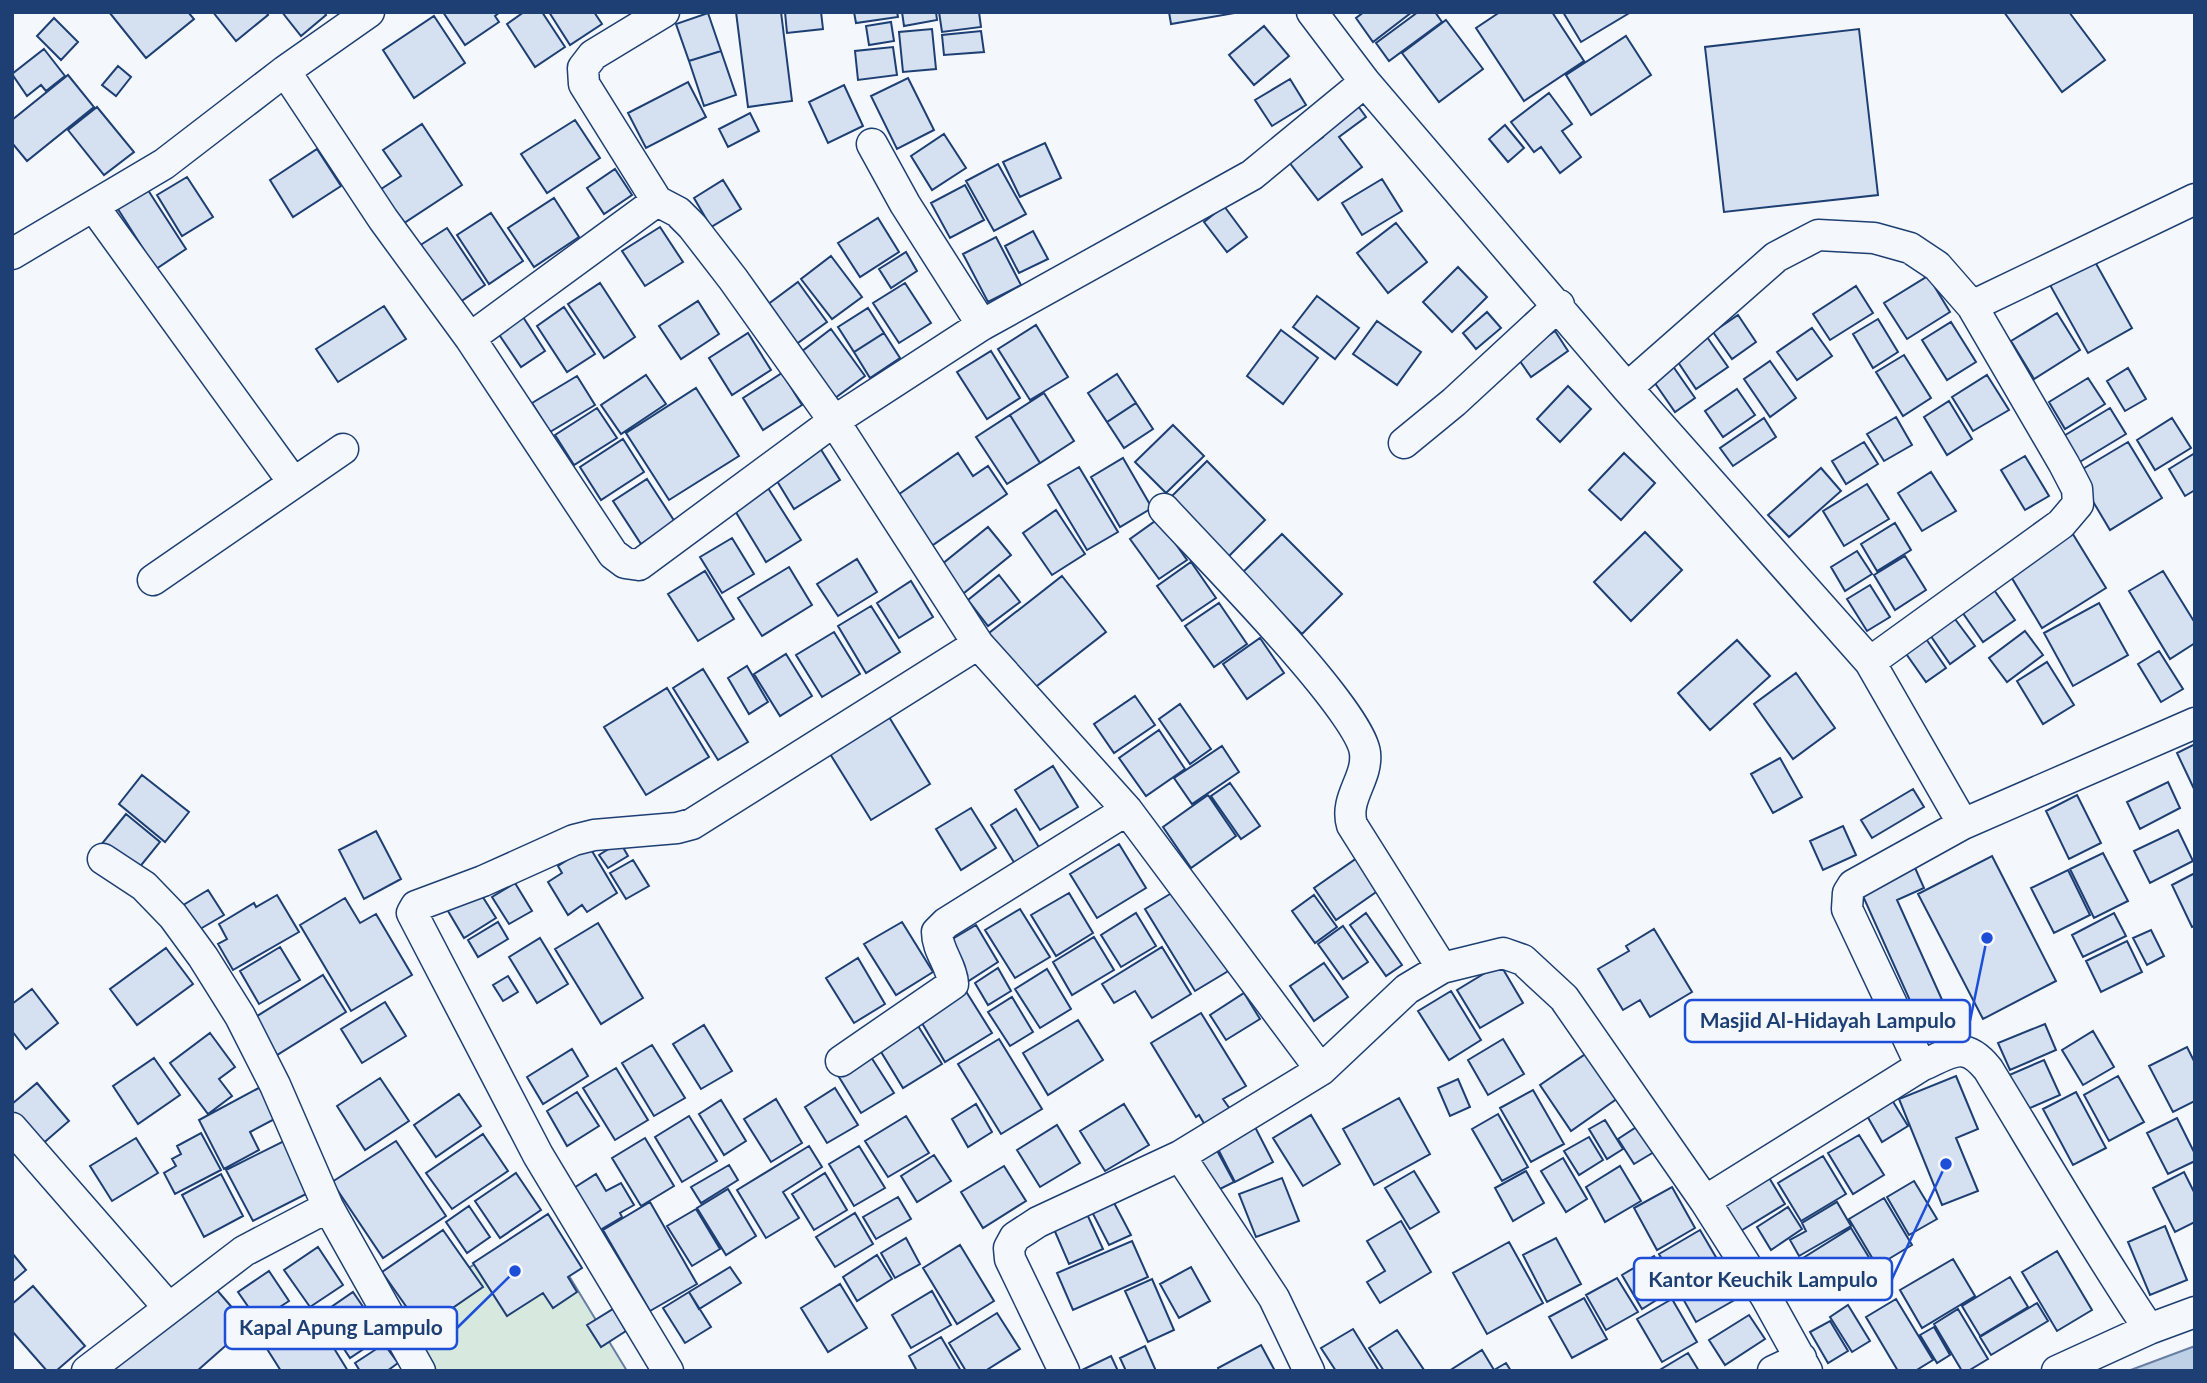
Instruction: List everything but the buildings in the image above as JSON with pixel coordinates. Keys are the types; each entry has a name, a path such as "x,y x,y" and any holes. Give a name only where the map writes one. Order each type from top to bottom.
{"street":[{"path":"12,254 164,164 285,71 369,12"},
{"path":"664,12 593,55 583,68 584,84 657,201 678,212 692,226 834,421 978,645 1127,810 1321,1070"},
{"path":"1312,12 1365,82 1627,387 1870,662 1963,824"},
{"path":"285,71 383,219 470,338 613,554 625,563 639,565 666,548 834,421 982,325 1252,175 1365,82"},
{"path":"872,144 905,204 982,325"},
{"path":"1972,306 2195,199"},
{"path":"470,338 657,201"},
{"path":"94,207 293,482"},
{"path":"1627,387 1776,257 1818,235 1874,238 1910,248 1937,266 1972,306 2064,464 2077,489 2078,503 2061,524 1870,662"},
{"path":"1404,443 1454,402 1559,305"},
{"path":"153,580 343,449"},
{"path":"1164,509 1321,680 1360,738 1365,753 1351,801 1352,825 1442,968"},
{"path":"668,1371 538,1155 412,912 416,906 483,881 574,840 594,835 677,828 692,824 978,645"},
{"path":"1921,1066 1847,909 1848,893 1853,885 1963,824 2061,784 2195,723"},
{"path":"841,1061 953,984 952,973 937,941 937,932 946,923 1127,810"},
{"path":"103,859 145,886 204,957 240,1016 275,1085 328,1207 420,1371"},
{"path":"1064,1371 1010,1259 1009,1248 1015,1237 1038,1222 1180,1157 1321,1070 1406,989 1442,968 1503,953 1523,960 1542,975 1592,1037 1705,1201 1804,1364 1773,1371"},
{"path":"1705,1201 1921,1066 1957,1050 1967,1050 1978,1056 2068,1199 2089,1239 2149,1329"},
{"path":"12,1128 168,1307"},
{"path":"1180,1157 1274,1298 1309,1371"},
{"path":"87,1371 244,1251 328,1207"},
{"path":"2057,1371 2149,1329 2195,1312"}],"shaded area":[{"path":"538,1225 627,1371 424,1371 391,1316"}],"water":[{"path":"2195,1346 2195,1371 2128,1371"}],"place":[{"name":"Masjid Al-Hidayah Lampulo","path":"1987,938"},
{"name":"Kantor Keuchik Lampulo","path":"1946,1164"},
{"name":"Kapal Apung Lampulo","path":"515,1271"}]}
